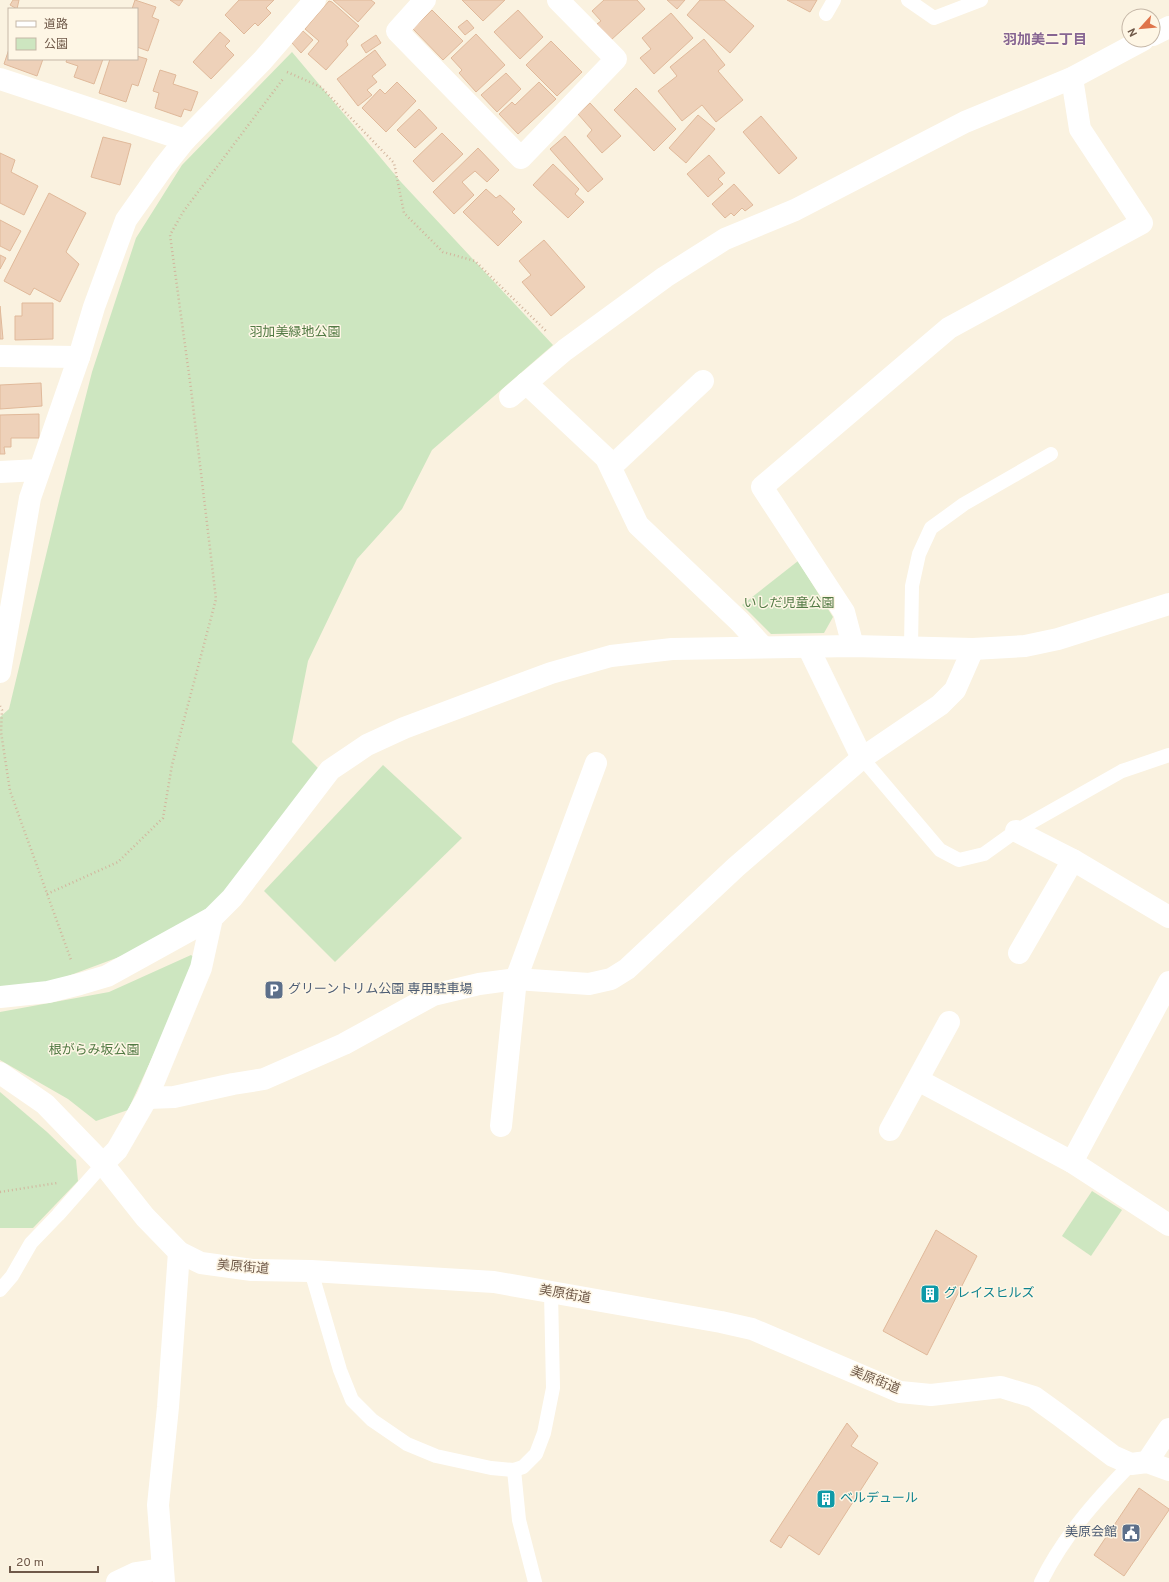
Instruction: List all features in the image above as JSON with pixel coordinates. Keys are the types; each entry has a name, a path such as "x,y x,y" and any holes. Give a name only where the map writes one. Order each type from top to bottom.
{"street":[{"path":"0,672 30,498 79,357 94,307 126,220 162,168 185,140 262,61 315,0"},
{"path":"425,0 397,31 521,158 616,59 558,0"},
{"path":"764,648 740,622 638,525 606,458 518,390 565,350 665,276 725,239 795,210 965,122 1072,78 1128,48"},
{"path":"853,646 844,612 762,487 949,328 1142,223 1080,129 1072,78"},
{"path":"0,79 185,140"},
{"path":"0,356 79,357"},
{"path":"611,467 703,381"},
{"path":"0,472 39,470"},
{"path":"0,996 48,992 107,976 212,918 232,898 330,770 367,745 404,728 485,696 551,673 611,656 672,650 853,646 973,649 1025,646 1058,639 1169,604"},
{"path":"808,647 862,758"},
{"path":"147,1098 174,1097 264,1079 344,1044 433,995 479,984 516,979 589,984 610,979 626,969 736,867 862,758 940,704 955,690 973,649"},
{"path":"501,1126 516,979 596,763"},
{"path":"1016,831 1073,860 1169,917"},
{"path":"1019,953 1073,860"},
{"path":"103,1164 117,1150 147,1098 201,968 212,918"},
{"path":"1072,1162 1169,982"},
{"path":"890,1130 949,1022"},
{"name":"美原街道","path":"0,1073 45,1104 103,1164 145,1217 179,1252 201,1263 252,1270 311,1271 494,1282 752,1329 900,1392 931,1395 1001,1387 1034,1397 1060,1414 1113,1456 1169,1470"},
{"path":"918,1080 1072,1162 1169,1225"},
{"path":"117,1582 136,1573 163,1575 158,1505 168,1407 179,1252"},
{"path":"1139,1463 1169,1429"}],"lane":[{"path":"826,14 834,0"},
{"path":"908,0 934,18 981,0"},
{"path":"911,647 912,586 919,554 931,528 964,504 1051,454"},
{"path":"862,758 940,850 959,860 984,854 1016,831 1122,772 1169,755"},
{"path":"0,1290 12,1276 31,1243 103,1164"},
{"path":"311,1271 340,1370 352,1400 372,1420 407,1444 436,1456 491,1468 514,1470 523,1467 536,1454 544,1433 553,1388 551,1292"},
{"path":"1040,1582 1051,1560 1096,1501 1139,1463"},
{"path":"514,1470 519,1520 535,1582"}],"path":[{"path":"262,61 321,87 394,164 404,213 443,252 475,261 565,350"},
{"path":"47,894 118,862 162,818 172,765 216,599 191,389 170,235 183,212 289,72"},
{"path":"0,706 2,710 1,732 10,791 80,984"},
{"path":"0,1192 52,1183 63,1183 76,1195"}],"green space":[{"name":"羽加美緑地公園","path":"292,52 401,182 553,345 432,450 402,509 357,559 308,661 292,742 325,775 242,885 178,935 44,985 0,991 0,717 9,709 92,372 136,238 182,165"},
{"name":"いしだ児童公園","path":"798,561 833,617 824,633 771,634 742,605"},
{"path":"383,765 462,838 335,962 264,891"},
{"name":"根がらみ坂公園","path":"191,955 197,960 128,1110 96,1121 68,1099 0,1060 0,1012 109,992"},
{"path":"0,1092 47,1132 76,1160 78,1181 33,1228 0,1228"},
{"path":"1092,1191 1122,1210 1091,1256 1062,1236"}],"building":[{"path":"13,0 19,0 17,8 10,5"},
{"path":"135,0 156,7 152,17 159,20 148,51 138,47 138,8 132,8"},
{"path":"170,0 183,0 179,6"},
{"path":"239,0 274,0 266,8 271,13 258,26 255,23 244,34 225,15"},
{"path":"333,0 371,0 375,3 358,22"},
{"path":"462,0 505,0 483,21"},
{"path":"604,0 637,0 645,9 611,40 597,24 601,21 592,11"},
{"path":"667,0 685,0 677,9"},
{"path":"700,0 724,0 754,26 730,53 687,15"},
{"path":"787,0 817,0 810,12"},
{"path":"329,1 359,26 346,41 348,45 326,70 308,54 319,41 305,29"},
{"path":"432,10 463,41 443,60 413,29"},
{"path":"518,10 543,37 520,59 494,32"},
{"path":"671,13 693,38 654,74 640,58 651,49 642,38"},
{"path":"467,20 474,28 465,35 458,27"},
{"path":"303,31 313,40 301,53 292,43"},
{"path":"220,32 230,41 225,46 234,55 211,79 193,62"},
{"path":"476,34 505,65 476,92 459,73 462,70 451,58"},
{"path":"376,35 381,43 366,53 361,45"},
{"path":"704,39 725,65 718,71 743,100 716,122 702,105 682,121 658,91 677,76 670,67"},
{"path":"551,41 582,72 557,96 526,65"},
{"path":"375,50 386,65 372,76 377,82 367,90 372,95 358,106 337,79"},
{"path":"8,52 8,60 43,60 37,76 4,64"},
{"path":"138,56 147,59 138,86 132,84 126,102 99,93 110,60 138,60"},
{"path":"67,60 103,60 94,84 74,77 78,66 66,62"},
{"path":"160,70 176,75 173,84 198,92 191,111 184,109 181,117 155,108 159,93 153,91"},
{"path":"506,73 521,89 497,112 481,95"},
{"path":"397,82 416,101 386,132 362,108 380,89 385,94"},
{"path":"539,82 556,99 518,134 499,114 512,102 515,105"},
{"path":"636,88 676,129 654,151 614,110"},
{"path":"590,103 621,136 602,153 587,136 592,130 578,114"},
{"path":"419,109 437,128 415,148 397,130"},
{"path":"698,115 715,129 686,163 669,148"},
{"path":"761,116 797,158 779,174 743,132"},
{"path":"442,133 463,154 433,182 413,161"},
{"path":"565,136 603,179 588,192 550,149"},
{"path":"103,137 131,144 120,185 91,177"},
{"path":"478,148 499,170 487,182 475,171 462,182 474,195 454,214 433,192"},
{"path":"0,153 15,160 11,172 38,186 24,215 0,203"},
{"path":"709,155 725,173 718,179 723,184 708,197 687,174"},
{"path":"553,164 579,189 575,194 584,202 568,218 533,185"},
{"path":"734,184 753,205 745,211 742,208 734,216 731,213 725,218 712,204"},
{"path":"486,189 496,198 500,195 515,209 512,212 522,222 498,246 463,212"},
{"path":"49,193 86,213 66,252 79,264 60,302 34,288 30,295 4,281"},
{"path":"0,220 21,231 10,251 0,246"},
{"path":"544,240 585,287 551,316 522,282 531,275 519,261"},
{"path":"0,255 6,258 0,269"},
{"path":"22,303 53,303 53,339 15,340 15,316 22,316"},
{"path":"0,306 3,339 0,339"},
{"path":"41,383 42,406 0,409 0,385"},
{"path":"39,414 39,438 11,438 11,447 4,447 5,454 0,454 0,415"},
{"name":"グレイスヒルズ","path":"936,1230 977,1256 927,1355 883,1331"},
{"name":"ベルデュール","path":"847,1423 858,1436 851,1446 878,1463 819,1555 789,1535 781,1548 770,1541"},
{"name":"美原会館","path":"1139,1488 1169,1510 1124,1576 1094,1555"}],"place":[{"name":"グリーントリム公園 専用駐車場","path":"274,990"},
{"name":"グレイスヒルズ","path":"930,1294"},
{"name":"ベルデュール","path":"826,1499"},
{"name":"美原会館","path":"1131,1533"}],"district":[{"name":"羽加美二丁目","path":"1045,40"}]}
